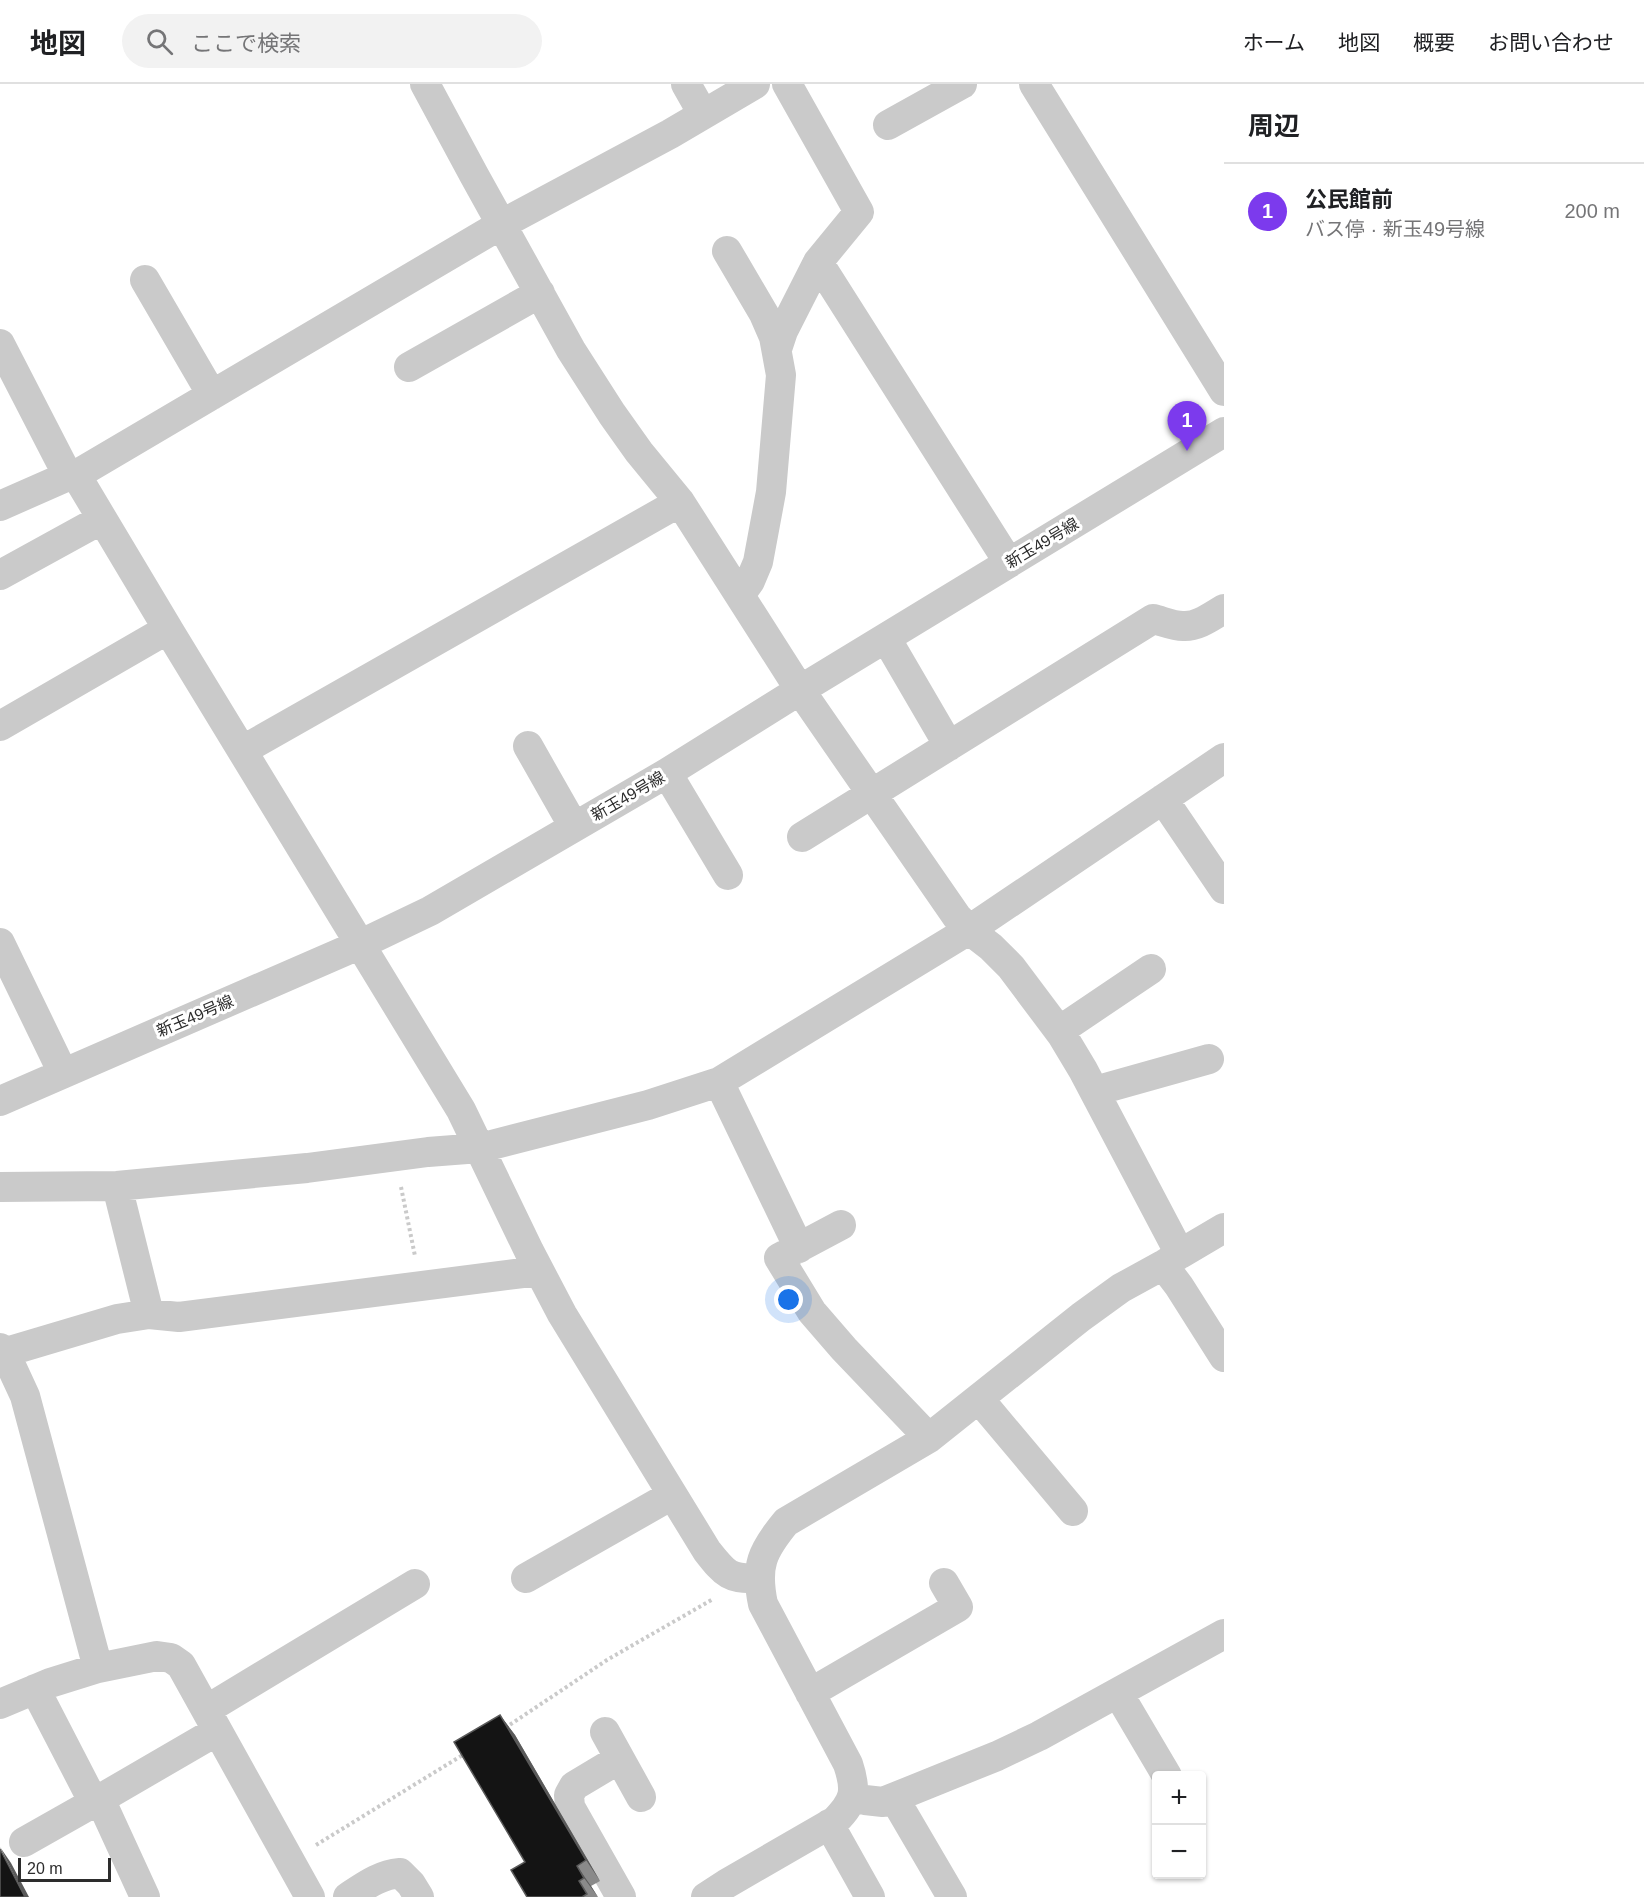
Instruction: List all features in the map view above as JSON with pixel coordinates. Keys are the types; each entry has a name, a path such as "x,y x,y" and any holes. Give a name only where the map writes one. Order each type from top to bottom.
{"street":[{"path":"425,84 572,350 612,414 639,452 680,502 800,690 957,917 1011,967 1059,1031 1095,1091 1172,1259 1179,1286 1224,1357"},
{"path":"686,84 703,114"},
{"path":"0,506 72,476 502,224 755,84"},
{"path":"777,349 792,313 819,262 859,212 788,84"},
{"path":"888,125 962,84"},
{"path":"1034,84 1224,391"},
{"path":"727,251 764,314 774,338 781,375 771,492 758,562 750,581 740,595"},
{"path":"819,262 1009,563"},
{"path":"145,280 212,395"},
{"path":"409,367 540,293"},
{"path":"0,344 72,476 102,519 461,1110 562,1314 672,1495 707,1551 725,1572 746,1578 759,1586 763,1604 848,1764 854,1780 853,1797 847,1809 829,1824 706,1897"},
{"name":"新玉49号線","path":"0,1101 362,944 440,905 667,773 1224,432"},
{"path":"243,750 680,502"},
{"path":"0,574 102,519"},
{"path":"802,837 1153,619 1182,626 1207,619 1224,609"},
{"path":"0,726 168,629"},
{"path":"886,638 949,746"},
{"path":"528,746 574,827"},
{"path":"0,1187 117,1186 307,1168 395,1156 480,1148 648,1105 719,1082 969,930 1224,758"},
{"path":"667,773 728,875"},
{"path":"1163,799 1224,889"},
{"path":"0,943 63,1073"},
{"path":"1059,1031 1151,969"},
{"path":"1095,1091 1209,1059"},
{"path":"719,1082 798,1248"},
{"path":"117,1186 149,1314"},
{"path":"841,1225 779,1258 812,1312 929,1438"},
{"path":"746,1578 760,1566 769,1542 786,1522 929,1438 1121,1288 1224,1228"},
{"path":"98,1668 32,1422 24,1396 2,1350 117,1319 149,1314 178,1317 539,1270"},
{"path":"979,1398 1073,1511"},
{"path":"526,1578 672,1495"},
{"path":"810,1693 958,1607 944,1582"},
{"path":"24,1842 96,1801 211,1720 415,1584"},
{"path":"853,1797 883,1802 997,1756 1039,1736 1224,1634"},
{"path":"0,1704 72,1675 98,1668 157,1656 171,1658 181,1665 310,1897"},
{"path":"35,1689 145,1897"},
{"path":"1118,1693 1164,1771"},
{"path":"604,1732 641,1797"},
{"path":"619,1758 574,1786 569,1795 570,1807 621,1897"},
{"path":"894,1798 952,1897"},
{"path":"829,1824 870,1897"},
{"path":"348,1897 375,1879 400,1873 419,1897"}],"path":[{"path":"395,1156 422,1286"},
{"path":"499,1732 607,1660 746,1578"},
{"path":"290,1861 469,1751"}],"building":[{"path":"500,1715 586,1860 577,1866 584,1878 579,1881 587,1894 582,1897 527,1897 511,1870 525,1862 454,1742"},
{"path":"0,1849 25,1897 0,1897"}],"place":[{"name":"公民館前","path":"1187,451"}]}
